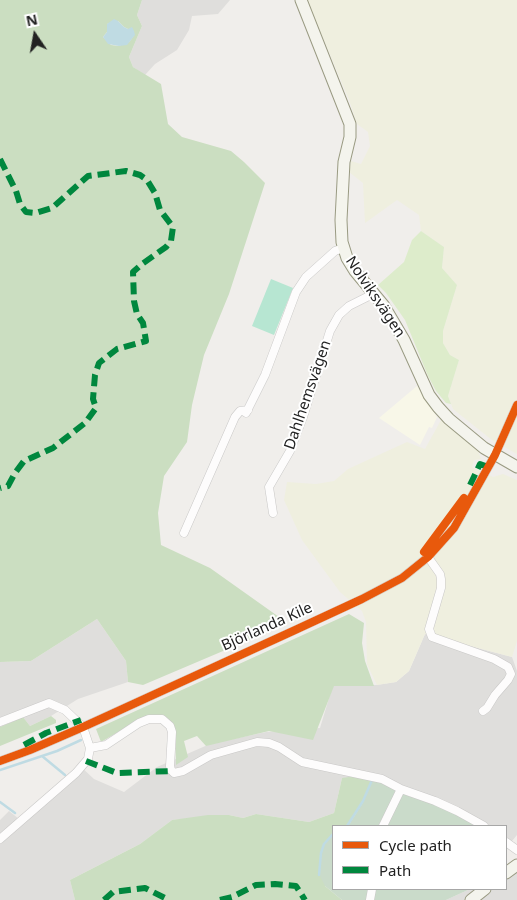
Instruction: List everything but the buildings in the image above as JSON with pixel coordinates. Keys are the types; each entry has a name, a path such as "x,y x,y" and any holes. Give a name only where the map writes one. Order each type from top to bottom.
{"street":[{"name":"Nolviksvägen","path":"301,0 350,124 350,137 344,162 341,207 341,232 343,248 347,258 355,271 384,306 404,340 429,395 438,407 449,419 495,456 517,467"},
{"path":"184,533 235,417 240,411 247,411 265,375 296,292 306,277 335,251 343,248"},
{"name":"Dahlhemsvägen","path":"273,513 269,487 290,451 303,417 330,331 339,315 349,306 373,294"},
{"name":"Björlanda Kile","path":"0,761 83,727 382,589 402,578 428,558 454,528 495,456 517,405"},
{"path":"428,558 437,569 441,579 441,588 429,629 432,637 502,662 511,674 483,711"},
{"path":"0,722 49,703 65,710 83,727 90,748 88,759 80,770 0,839"},
{"path":"90,748 106,745 126,731 149,719 162,719 170,726 172,732 170,766 174,773 182,771 211,755 256,742 269,743 279,747 302,762 382,779 401,789 435,801 482,825"},
{"path":"383,825 401,789"},
{"path":"471,900 484,890"}],"shaded area":[{"path":"142,0 230,0 218,14 192,16 189,30 177,50 155,64 145,75 133,67 129,57 142,26 137,15"},
{"path":"417,386 437,417 432,428 429,427 420,445 379,418"},
{"path":"97,619 126,661 128,682 78,699 51,716 30,726 23,717 0,727 0,662 31,661"},
{"path":"425,634 512,657 517,671 517,835 512,841 517,844 517,853 507,846 507,825 478,825 342,778 334,813 309,822 256,814 243,818 229,815 172,820 140,844 70,880 75,900 0,900 0,820 9,811 19,819 80,766 94,779 124,792 157,767 210,744 266,732 320,728 333,685 376,685 396,682 409,671"},
{"path":"517,861 517,900 446,900 468,890 507,890 507,868"}],"green space":[{"path":"0,0 142,0 137,15 142,26 129,57 133,67 161,84 168,124 182,137 231,151 265,183 229,294 204,355 192,405 187,442 164,476 158,513 161,545 210,568 279,617 249,640 143,685 128,682 126,661 97,619 31,661 0,662","holes":["118,21 134,35 130,41 119,46 111,45 103,37 107,32 107,24"]},
{"path":"307,0 517,0 517,454 492,440 453,409 448,396 459,360 450,355 443,343 443,331 457,285 442,268 444,247 421,231 419,215 397,200 365,223 363,183 349,172 351,161 361,164 370,146 368,132 357,124 349,100"},
{"path":"421,231 444,247 442,268 457,285 443,331 443,343 450,355 459,360 448,396 451,404 446,403 436,391 405,320 378,285 404,262 412,240"},
{"path":"271,279 293,288 274,335 252,326"},
{"path":"441,420 477,448 481,459 474,460 472,467 493,477 503,474 517,480 517,641 512,657 425,634 409,671 396,682 377,685 367,664 366,622 362,611 340,592 302,540 284,500 287,482 316,484 334,481 348,469 407,442 425,449"},
{"path":"349,614 364,623 362,643 365,661 374,686 334,686 313,740 269,731 206,746 197,736 184,741 188,757 176,765 175,732 169,720 158,715 142,718 101,742 96,729"},
{"path":"51,716 56,720 56,723 0,746 0,727 23,717 30,726"},
{"path":"356,776 373,779 362,804 349,825 332,825 325,886 342,900 75,900 70,880 140,844 172,820 208,815 229,815 243,818 256,814 309,822 334,813 342,778"},
{"path":"373,779 479,825 349,825 362,804"},
{"path":"332,836 332,890 468,890 446,900 342,900 325,886 319,874 322,850 326,841"}],"water":[{"path":"114,19 128,29 132,27 134,31 135,35 127,45 108,44 103,37 107,32 107,24"}],"waterway":[{"path":"0,770 57,751 81,740"},
{"path":"42,756 65,775"},
{"path":"348,825 363,801 372,780"},
{"path":"0,802 15,813"},
{"path":"319,875 321,853 324,844 332,835"}],"marked path":[{"path":"0,159 16,191 20,204 26,212 36,213 52,208 88,176 126,171 140,175 147,180 155,193 160,210 173,227 171,241 166,247 133,272 134,301 137,314 143,323 146,341 117,349 99,363 95,375 93,399 96,408 85,423 53,448 24,461 8,486 0,488"},
{"path":"470,485 480,464 488,467"},
{"path":"24,745 46,733 81,720"},
{"path":"86,761 117,773 172,771"},
{"path":"220,900 232,897 256,885 275,884 296,886 305,900"},
{"path":"104,900 113,892 145,888 169,900"}],"cycle path":[{"path":"0,761 83,727 362,599 402,578 428,557 454,528 495,455 517,405"},
{"path":"424,552 464,498"}]}
